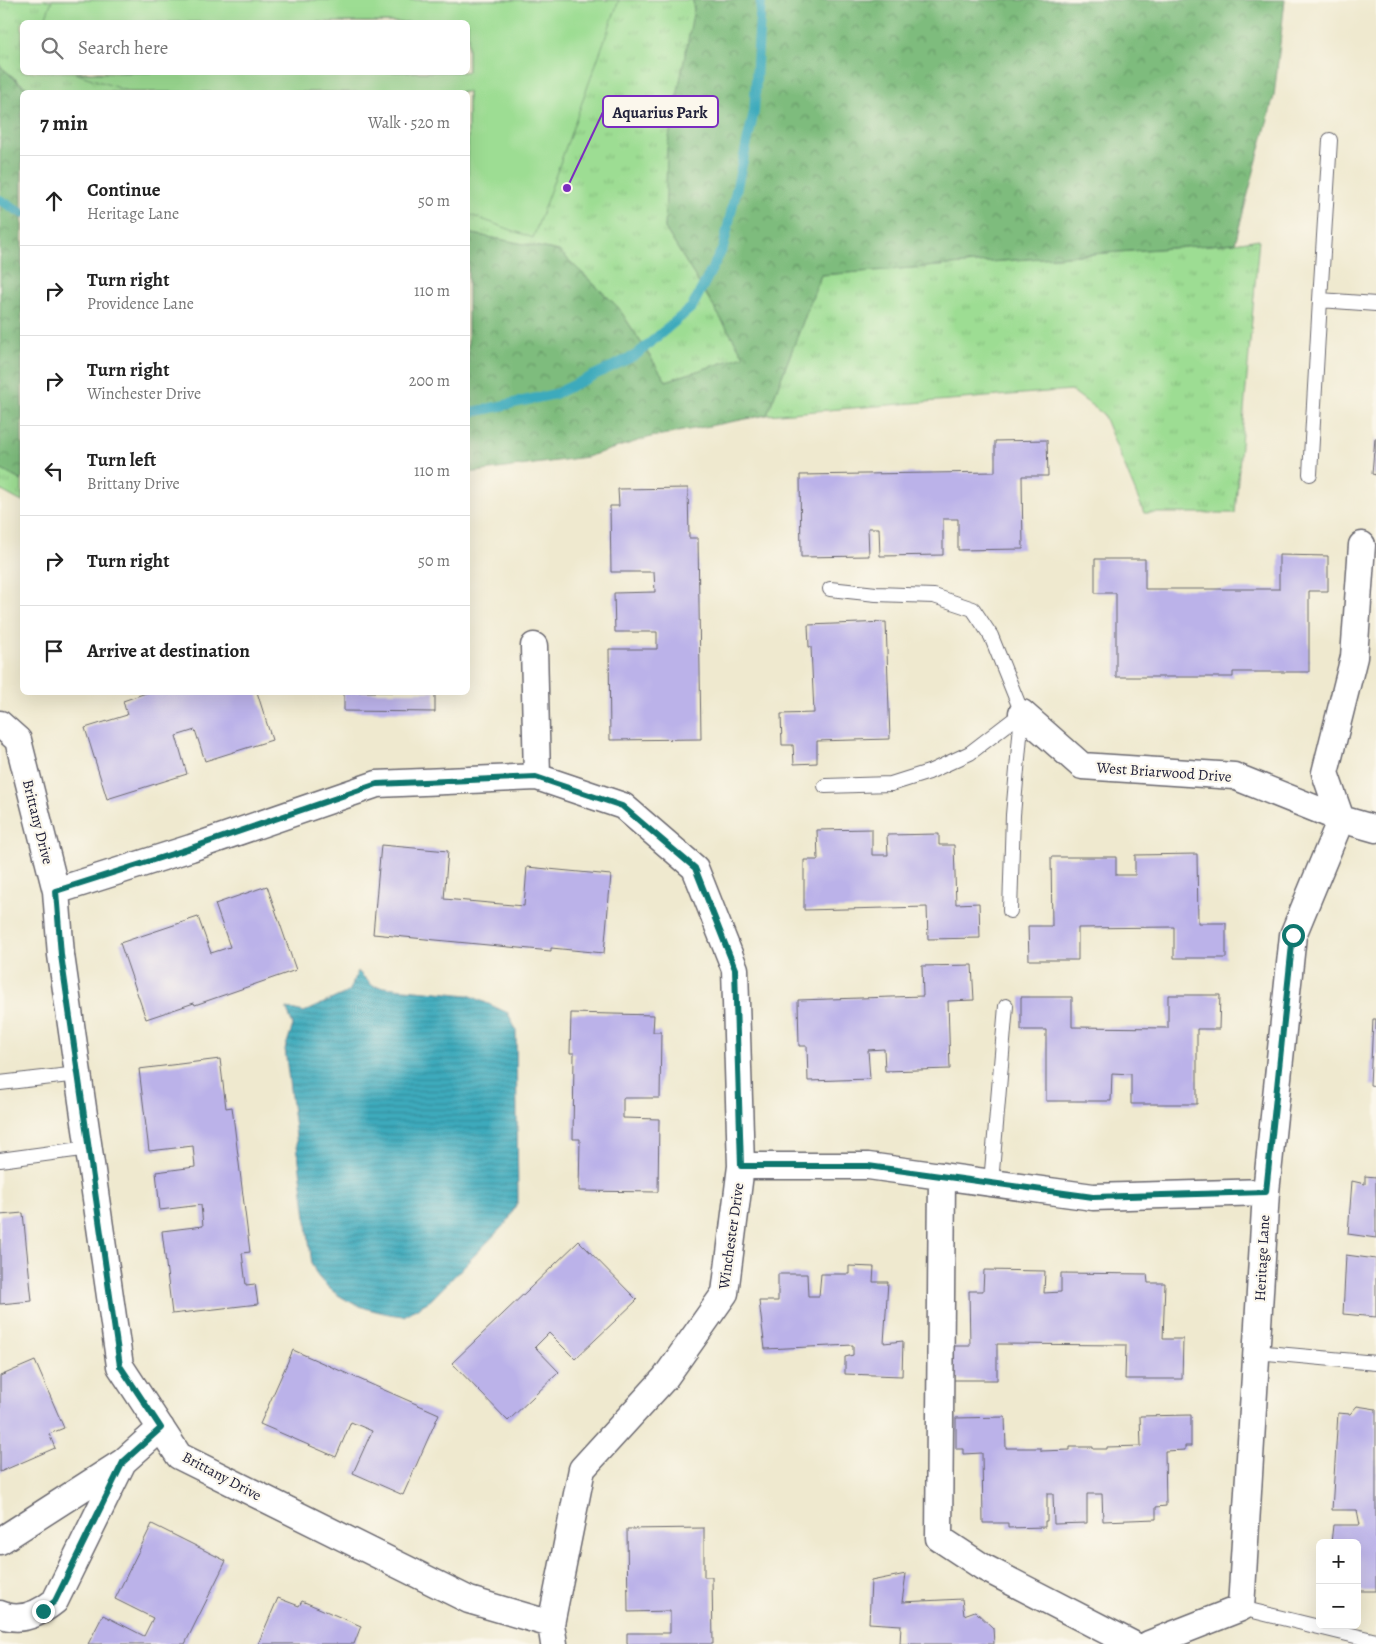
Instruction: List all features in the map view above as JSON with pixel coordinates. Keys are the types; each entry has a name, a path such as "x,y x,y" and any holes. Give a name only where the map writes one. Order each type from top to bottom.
{"street":[{"path":"1341,819 1325,773 1354,657 1362,546"},
{"path":"534,646 536,777"},
{"name":"West Briarwood Drive","path":"1022,713 1082,766 1234,776 1341,819 1376,829"},
{"name":"Brittany Drive","path":"0,724 18,740 56,891 61,955 120,1366 179,1456 469,1600 553,1634"},
{"name":"Winchester Drive","path":"56,891 191,848 377,784 536,777 622,806 695,868 735,969 741,1166 725,1293 665,1378 582,1469 553,1634"},
{"name":"Heritage Lane","path":"1241,1608 1266,1192 1293,935 1341,819"},
{"path":"741,1166 868,1166 1093,1197 1266,1192"},
{"path":"942,1176 940,1538 983,1567 1132,1644"},
{"path":"0,1541 123,1462 161,1428"},
{"path":"0,1614 15,1619 28,1616 43,1611 55,1601 123,1462"},
{"path":"1149,1644 1241,1608"}],"lane":[{"path":"1310,474 1330,140"},
{"path":"1320,300 1376,304"},
{"path":"830,588 876,594 934,596 973,609 991,636 1022,713 1013,815 1010,911"},
{"path":"825,786 891,784 929,772 970,753 1022,713"},
{"path":"991,1183 1006,1006"},
{"path":"0,1083 78,1074"},
{"path":"0,1160 89,1148"},
{"path":"1256,1352 1376,1364"},
{"path":"1241,1608 1376,1641"}],"green space":[{"path":"0,0 693,0 694,9 665,228 744,356 666,381 618,307 559,251 470,233 470,90 33,90 24,86 0,66"},
{"path":"52,0 619,0 533,238 470,215 470,90 124,90 81,75 470,75 470,20 45,20"},
{"path":"693,0 1285,0 1274,96 1235,243 821,275 767,415 651,437 586,457 470,473 470,233 559,251 618,307 666,381 744,356 665,228 667,148 694,9"},
{"path":"0,66 23,86 32,90 20,90 20,480 0,469"},
{"path":"1259,239 1235,513 1144,513 1103,414 1071,390 767,415 821,275 1235,243"},
{"path":"0,469 20,480 20,501 0,490"}],"water":[{"path":"358,971 373,986 469,995 508,1013 516,1030 518,1201 508,1221 431,1300 404,1316 370,1309 347,1300 328,1287 312,1265 285,1049 293,1025 286,1008 304,1012 348,992"}],"building":[{"path":"1376,438 1376,475 1372,474"},
{"path":"1047,440 1048,476 1022,476 1023,549 958,550 958,519 943,519 943,555 880,556 879,528 868,528 869,556 801,557 800,475 995,472 995,441"},
{"path":"688,488 689,538 698,538 701,739 610,740 609,649 657,649 657,632 615,632 614,593 655,592 654,572 611,572 610,506 619,506 618,489"},
{"path":"1279,555 1328,556 1328,591 1309,591 1309,672 1233,672 1233,677 1116,677 1116,593 1095,593 1095,559 1145,559 1145,589 1279,589"},
{"path":"886,622 890,739 817,741 817,763 794,764 793,745 782,745 781,714 814,713 808,625"},
{"path":"140,695 258,695 272,740 205,761 195,730 176,736 187,774 107,799 85,728 127,715 123,701"},
{"path":"344,695 435,695 435,712 344,711"},
{"path":"872,829 872,855 888,855 887,835 939,834 939,845 954,845 956,904 979,903 980,938 928,939 927,907 804,910 804,860 818,860 817,830"},
{"path":"381,845 448,851 444,899 524,906 527,867 611,875 604,953 551,948 551,951 373,934"},
{"path":"1197,854 1198,923 1226,923 1226,958 1174,958 1174,927 1078,928 1078,960 1029,960 1028,926 1052,926 1051,857 1116,857 1116,875 1135,875 1135,855"},
{"path":"267,886 296,970 195,1005 194,1003 146,1019 120,943 198,917 211,953 230,947 215,904"},
{"path":"972,965 974,1000 948,1001 950,1069 885,1071 884,1049 868,1050 870,1079 808,1081 807,1046 799,1046 798,1000 923,996 922,966"},
{"path":"1168,995 1220,995 1219,1029 1197,1029 1197,1104 1131,1104 1131,1074 1112,1073 1111,1101 1046,1101 1046,1030 1021,1030 1021,997 1072,997 1072,1027 1168,1028"},
{"path":"571,1013 654,1015 653,1032 661,1032 660,1098 623,1098 623,1118 659,1119 658,1192 579,1191 580,1139 573,1139 574,1053 570,1053"},
{"path":"1373,1019 1376,1019 1376,1086 1370,1085"},
{"path":"220,1059 226,1108 232,1107 250,1252 242,1253 246,1285 255,1284 258,1304 172,1314 162,1231 203,1226 201,1205 160,1210 156,1172 195,1167 193,1146 149,1151 139,1069"},
{"path":"1365,1176 1376,1177 1376,1238 1348,1234 1352,1181 1365,1184"},
{"path":"23,1213 32,1301 0,1304 0,1215"},
{"path":"579,1241 637,1300 575,1359 549,1333 535,1347 559,1372 508,1421 452,1363"},
{"path":"1346,1255 1376,1259 1376,1317 1343,1314"},
{"path":"849,1266 874,1267 873,1282 888,1282 884,1343 903,1341 902,1376 845,1374 845,1357 853,1355 853,1345 765,1349 759,1301 778,1301 778,1274 807,1274 808,1296 819,1296 821,1274 849,1274"},
{"path":"984,1270 1045,1271 1044,1293 1061,1292 1061,1273 1147,1274 1148,1283 1165,1283 1163,1339 1183,1339 1182,1379 1125,1379 1126,1345 997,1344 997,1380 946,1380 947,1346 970,1346 969,1291 983,1291"},
{"path":"293,1350 439,1414 403,1495 353,1473 372,1431 351,1422 336,1457 260,1424"},
{"path":"35,1361 64,1428 49,1434 55,1448 0,1472 0,1376"},
{"path":"1357,1406 1376,1409 1376,1591 1361,1591 1361,1539 1331,1539 1333,1525 1360,1525 1357,1510 1332,1510 1338,1413 1350,1414"},
{"path":"1191,1415 1191,1446 1185,1446 1185,1450 1165,1451 1166,1506 1156,1507 1156,1519 1103,1521 1102,1494 1087,1494 1087,1523 1054,1524 1053,1494 1047,1494 1047,1521 1045,1521 1045,1527 1008,1528 1008,1523 983,1523 982,1453 963,1454 963,1449 956,1449 956,1418 1005,1417 1006,1448 1041,1448 1041,1451 1070,1450 1070,1447 1107,1449 1107,1447 1141,1446 1140,1416"},
{"path":"152,1524 226,1561 185,1644 88,1644 103,1615 144,1636 153,1618 115,1599"},
{"path":"704,1528 704,1577 712,1577 713,1644 627,1644 627,1633 670,1633 670,1611 628,1612 627,1529"},
{"path":"906,1574 902,1602 962,1599 964,1615 975,1611 993,1628 994,1644 900,1644 901,1625 869,1623 871,1581"},
{"path":"278,1598 299,1606 302,1601 361,1626 354,1644 258,1644"}],"waterway":[{"path":"470,413 555,394 636,355 692,307 723,248 754,112 761,0"},
{"path":"0,200 20,212"}],"place":[{"name":"Aquarius Park","path":"567,188"}],"route":[{"path":"43,1611 55,1601 123,1462 161,1428 120,1366 61,955 56,891 191,848 377,784 536,777 622,806 695,868 735,969 741,1166 868,1166 1093,1197 1266,1192 1293,935"}]}
